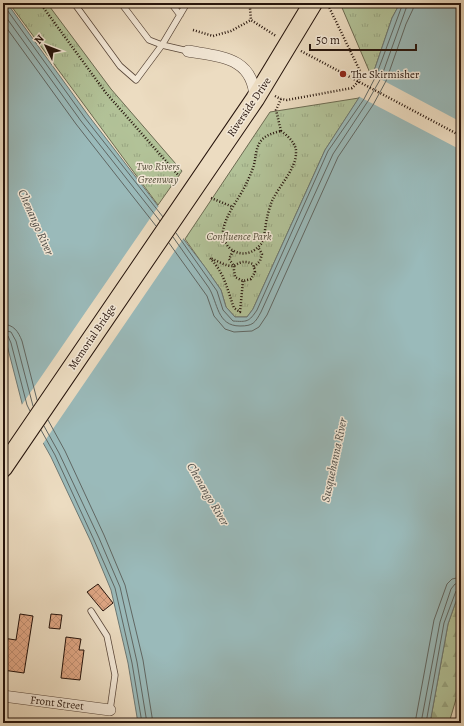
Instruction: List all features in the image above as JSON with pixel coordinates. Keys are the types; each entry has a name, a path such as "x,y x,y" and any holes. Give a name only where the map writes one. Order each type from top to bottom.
{"main road":[{"name":"Riverside Drive","path":"180,209 259,93 313,3"},
{"name":"Memorial Bridge","path":"4,466 180,209"}],"street":[{"path":"188,51 227,58 237,62 245,69 259,93"},
{"name":"Front Street","path":"3,696 110,710"}],"lane":[{"path":"74,3 120,66 136,80 162,45 187,3"},
{"path":"121,3 146,38 162,45 188,51"},
{"path":"171,3 180,15"},
{"path":"91,611 107,636 114,669 115,676 110,710"}],"path":[{"path":"40,3 106,93 179,176"},
{"path":"259,93 282,100 287,100 355,87 359,81 360,72 332,12 326,3"},
{"path":"193,30 213,36 231,31 251,20"},
{"path":"359,81 461,136"},
{"path":"281,132 276,110 282,100"},
{"path":"281,132 290,138 297,151 295,163 272,201 262,243 250,253 241,254 233,251 227,246 224,239 223,231 233,207 241,196 246,184 253,167 256,151 260,142 271,133 281,132"},
{"path":"211,198 233,207"},
{"path":"254,267 260,261 262,254 258,247"},
{"path":"233,251 229,259 234,266 235,277 243,281 251,279 255,272 253,264 247,261 239,262 234,266 229,267 222,262 210,258 218,266 224,277 234,308 240,312 243,281"}],"green space":[{"name":"Two Rivers Greenway","path":"9,3 47,3 111,89 182,171 158,205"},
{"path":"340,3 400,3 392,18 373,74 370,73"},
{"name":"Confluence Park","path":"359,98 325,150 253,309 247,317 235,317 226,307 221,290 185,239 270,112"},
{"path":"461,587 461,682 449,723 430,723 448,624"}],"water":[{"path":"3,3 7,3 88,115 205,267 221,290 226,307 235,317 247,317 253,309 325,150 373,74 392,18 400,3 461,3 461,587 448,624 430,723 138,723 128,663 111,590 91,542 51,457 23,407 3,335"}],"pier":[{"path":"371,74 461,122 461,150 358,96"},
{"path":"160,204 185,236 42,445 21,406"}],"building":[{"path":"98,584 113,603 103,611 87,592"},
{"path":"20,614 33,616 24,673 3,670 3,638 16,640"},
{"path":"51,614 62,615 60,629 49,628"},
{"path":"66,637 81,639 79,650 84,650 80,680 61,678"}],"place":[{"name":"The Skirmisher","path":"343,74"}],"water label":[{"name":"Chenango River","path":"36,222"},
{"name":"Susquehanna River","path":"334,460"},
{"name":"Chenango River","path":"208,494"}]}
